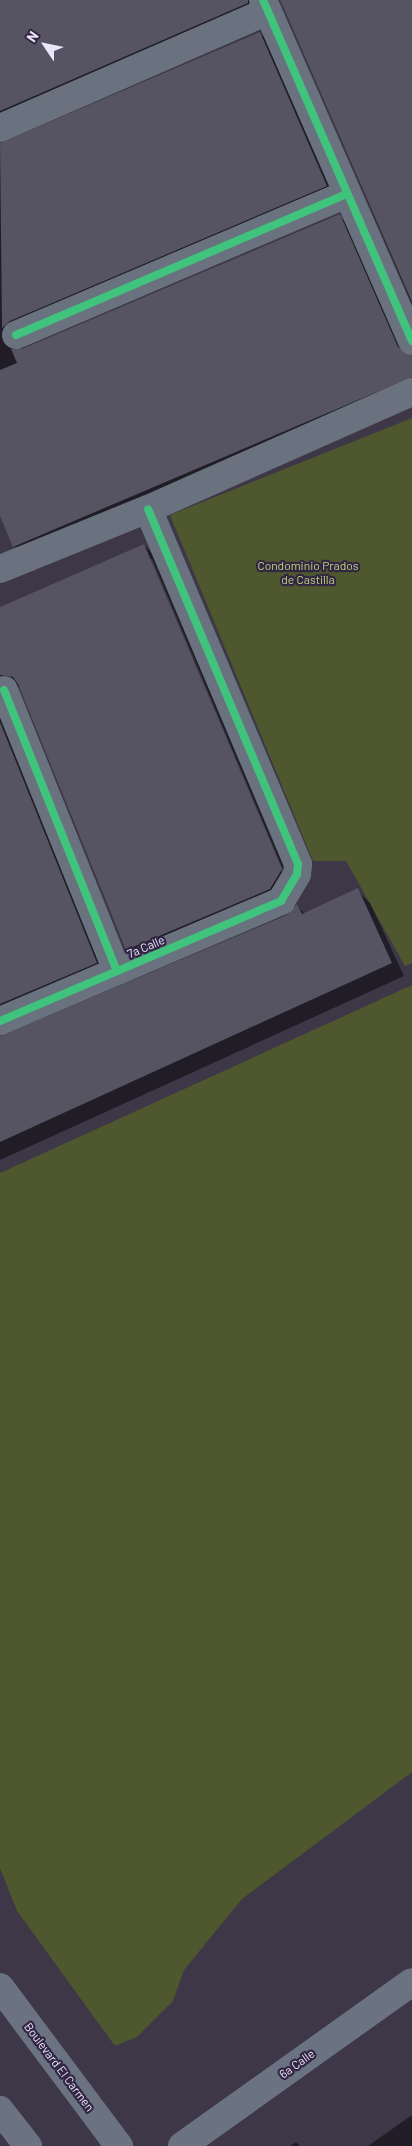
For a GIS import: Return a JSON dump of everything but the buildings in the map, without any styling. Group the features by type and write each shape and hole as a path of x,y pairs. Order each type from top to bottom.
{"main road":[{"name":"6a Calle","path":"182,2146 412,1982"},
{"name":"Boulevard El Carmen","path":"0,1987 119,2146"},
{"path":"0,2110 28,2146"}],"street":[{"path":"0,128 266,5 412,342"},
{"path":"16,335 348,194"},
{"path":"0,569 148,509 412,392"},
{"name":"7a Calle","path":"0,1021 281,902 294,884 298,864 148,509"},
{"path":"4,690 118,971"}],"green space":[{"name":"Condominio Prados de Castilla","path":"412,418 412,963 405,966 346,861 313,861 170,515"},
{"path":"412,985 412,1772 242,1899 184,1970 173,2001 137,2037 115,2046 17,1911 0,1868 0,1173"}],"cycle path":[{"path":"263,0 412,341"},
{"path":"16,335 347,194"},
{"path":"0,1021 281,901 297,874 298,864 148,509"},
{"path":"4,690 117,971"}]}
